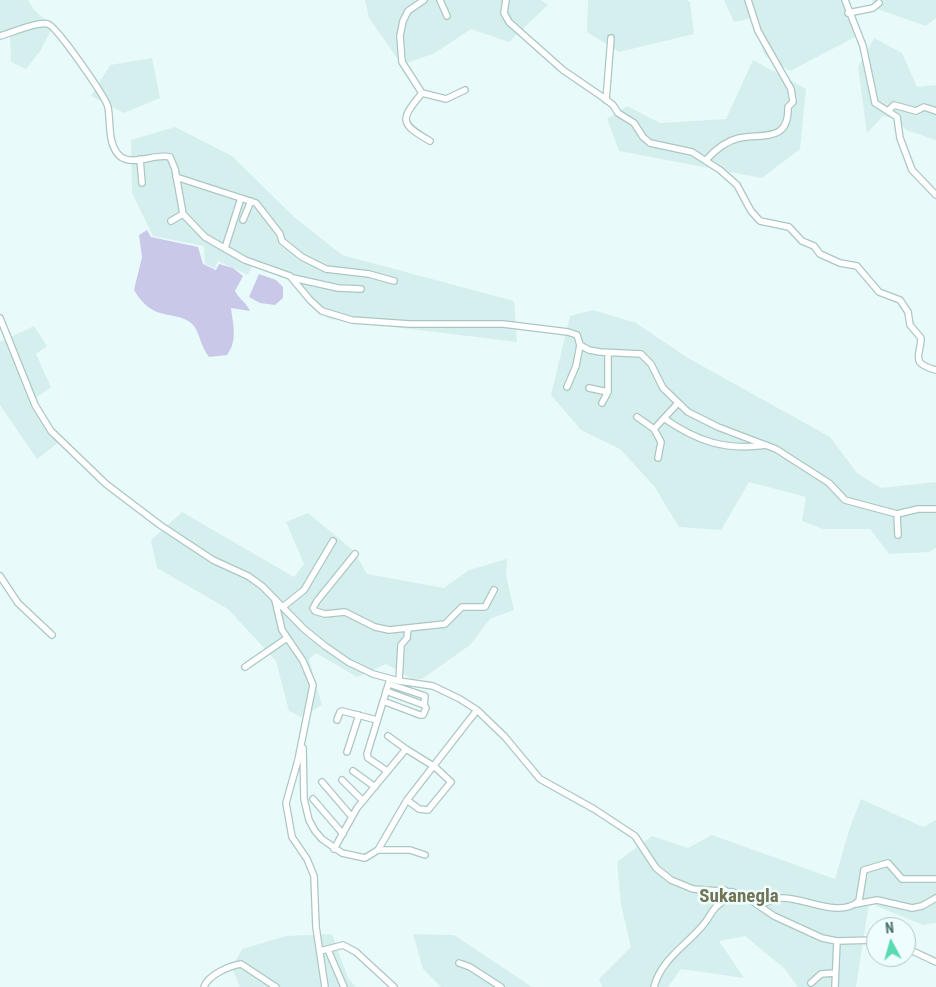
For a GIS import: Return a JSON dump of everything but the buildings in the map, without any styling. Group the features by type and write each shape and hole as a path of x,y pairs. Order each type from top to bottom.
{"street":[{"path":"424,0 408,11 403,21 400,36 402,62 422,93 446,99 465,90"},
{"path":"440,0 448,16"},
{"path":"506,0 504,13 509,22 563,70 606,100 618,113 637,126 642,137 652,145 692,152 706,160 737,186 751,211 760,220 789,227 802,241 814,246 820,254 840,263 854,264 865,274 877,291 900,300 908,312 910,325 921,338 917,354 918,358 925,366 936,370"},
{"path":"706,160 728,142 740,138 771,135 780,131 787,120 788,107 793,102 791,89 758,31 748,0"},
{"path":"845,0 848,13 863,46 875,103 890,110 898,119 900,138 912,170 936,196"},
{"path":"848,13 873,8 879,3"},
{"path":"0,36 42,24 50,25 56,29 65,45 78,58 106,101 111,143 115,151 125,159 168,156 173,160 184,214 205,237 245,260 293,278 338,288 361,289"},
{"path":"606,100 611,38"},
{"path":"422,93 406,112 406,120 411,129 430,141"},
{"path":"890,110 894,105 916,111 924,107 936,111"},
{"path":"140,159 142,183"},
{"path":"176,177 251,201 260,207 280,234 281,240 308,261 331,271 369,274 394,281"},
{"path":"224,248 242,198"},
{"path":"243,220 251,201"},
{"path":"171,221 184,214"},
{"path":"293,278 318,308 343,318 409,324 503,324 572,332 579,338 580,345 576,366 567,387"},
{"path":"0,318 34,405 51,431 106,484 160,525 213,560 252,578 284,606 304,629 340,657 389,682 425,696 424,704 426,708 423,715 420,715 383,701"},
{"path":"580,345 589,350 637,353 646,357 663,388 688,412 718,428 768,445 829,484 841,498 874,509 897,514 918,509 936,509"},
{"path":"602,403 608,392 608,352"},
{"path":"589,388 608,392"},
{"path":"654,429 678,403"},
{"path":"637,417 654,429 661,442 658,458"},
{"path":"665,419 688,435 711,443 735,447 768,445"},
{"path":"897,514 898,535"},
{"path":"284,606 304,590 333,541"},
{"path":"355,554 317,600 314,610 325,614 346,612 380,629 408,629 448,623 462,607 485,607 494,590"},
{"path":"0,576 18,603 52,635"},
{"path":"274,598 279,610 281,625 287,638 303,661 313,686 302,743 286,803 292,837 307,859 314,876 315,914 325,987"},
{"path":"399,681 401,645 407,638 408,629"},
{"path":"245,667 287,638"},
{"path":"389,682 399,681 433,686 448,692 477,710 518,750 535,774 635,836 656,868 672,880 693,889 725,890 759,905 774,916 809,933 837,941 866,940"},
{"path":"387,772 367,756 389,682"},
{"path":"386,692 424,704"},
{"path":"302,743 304,799 309,820 318,835 334,849 362,858 369,857 378,850 407,800 435,767 477,710"},
{"path":"337,720 341,711 377,720"},
{"path":"347,752 359,715"},
{"path":"388,736 450,779 449,786 428,810 419,809 407,800"},
{"path":"334,849 352,817 406,749"},
{"path":"353,771 375,787"},
{"path":"342,780 363,802"},
{"path":"322,782 352,817"},
{"path":"313,799 343,834"},
{"path":"378,850 410,850 425,855"},
{"path":"856,904 859,901 863,871 867,869 890,863 902,879 936,879"},
{"path":"653,986 659,973 674,953 704,925 715,907 721,903 725,890"},
{"path":"759,905 781,898 835,907 877,900 912,908 925,905 936,898"},
{"path":"835,987 837,941"},
{"path":"320,951 328,950 340,944 347,947 379,972 394,987"},
{"path":"328,950 344,987"},
{"path":"916,953 936,962"},
{"path":"459,962 501,987"},
{"path":"204,987 206,982 213,977 235,965 241,964 276,987"},
{"path":"811,983 820,974 835,973"}],"shaded area":[{"path":"0,0 28,0 35,11 53,27 40,51 26,69 11,62 10,34 0,36"},
{"path":"365,0 541,0 548,5 509,42 471,29 435,53 402,65 369,18"},
{"path":"588,0 687,0 690,2 694,34 619,52 587,32"},
{"path":"724,0 849,0 859,35 790,71 765,56 752,18 734,22"},
{"path":"872,0 936,0 936,18 926,26 874,8"},
{"path":"874,38 902,53 917,87 936,85 936,140 906,130 896,119 883,116 867,133 858,67"},
{"path":"152,58 160,98 124,113 91,96 110,65"},
{"path":"753,60 806,89 800,149 762,178 619,151 607,119 627,106 660,123 726,119"},
{"path":"175,127 232,156 294,217 342,255 514,301 517,342 329,319 308,303 289,280 252,266 248,275 218,261 215,268 205,264 204,246 153,236 132,193 131,140"},
{"path":"147,230 151,237 198,247 203,264 216,270 219,264 233,268 243,276 235,291 250,311 231,308 234,338 227,355 209,357 196,329 190,322 153,310 142,302 134,290 142,257 139,235"},
{"path":"259,274 276,280 283,287 283,298 275,305 260,303 249,297"},
{"path":"593,310 636,323 688,358 830,437 857,473 881,488 936,482 936,548 929,552 889,554 870,529 823,529 802,521 806,497 749,482 721,530 679,527 654,486 620,449 581,430 551,395 570,316"},
{"path":"34,326 47,346 36,354 51,387 32,401 59,442 37,459 0,405 0,342"},
{"path":"182,512 294,577 304,564 286,522 308,513 354,551 367,574 444,588 469,570 507,559 506,575 514,610 490,619 470,645 422,679 412,679 386,664 357,677 316,653 309,659 322,705 301,717 289,711 276,661 228,609 157,568 151,540"},
{"path":"861,799 923,827 936,820 936,923 923,925 916,922 916,917 903,917 869,903 856,987 798,987 785,969 745,936 719,941 744,978 681,969 668,987 602,987 599,979 631,947 621,905 617,862 652,836 688,848 712,835 835,879 849,830"},
{"path":"332,934 348,978 356,987 240,987 232,968 242,949 286,936"},
{"path":"413,934 454,935 532,987 441,987 423,969"}],"district":[{"name":"Sukanegla","path":"739,897"}]}
